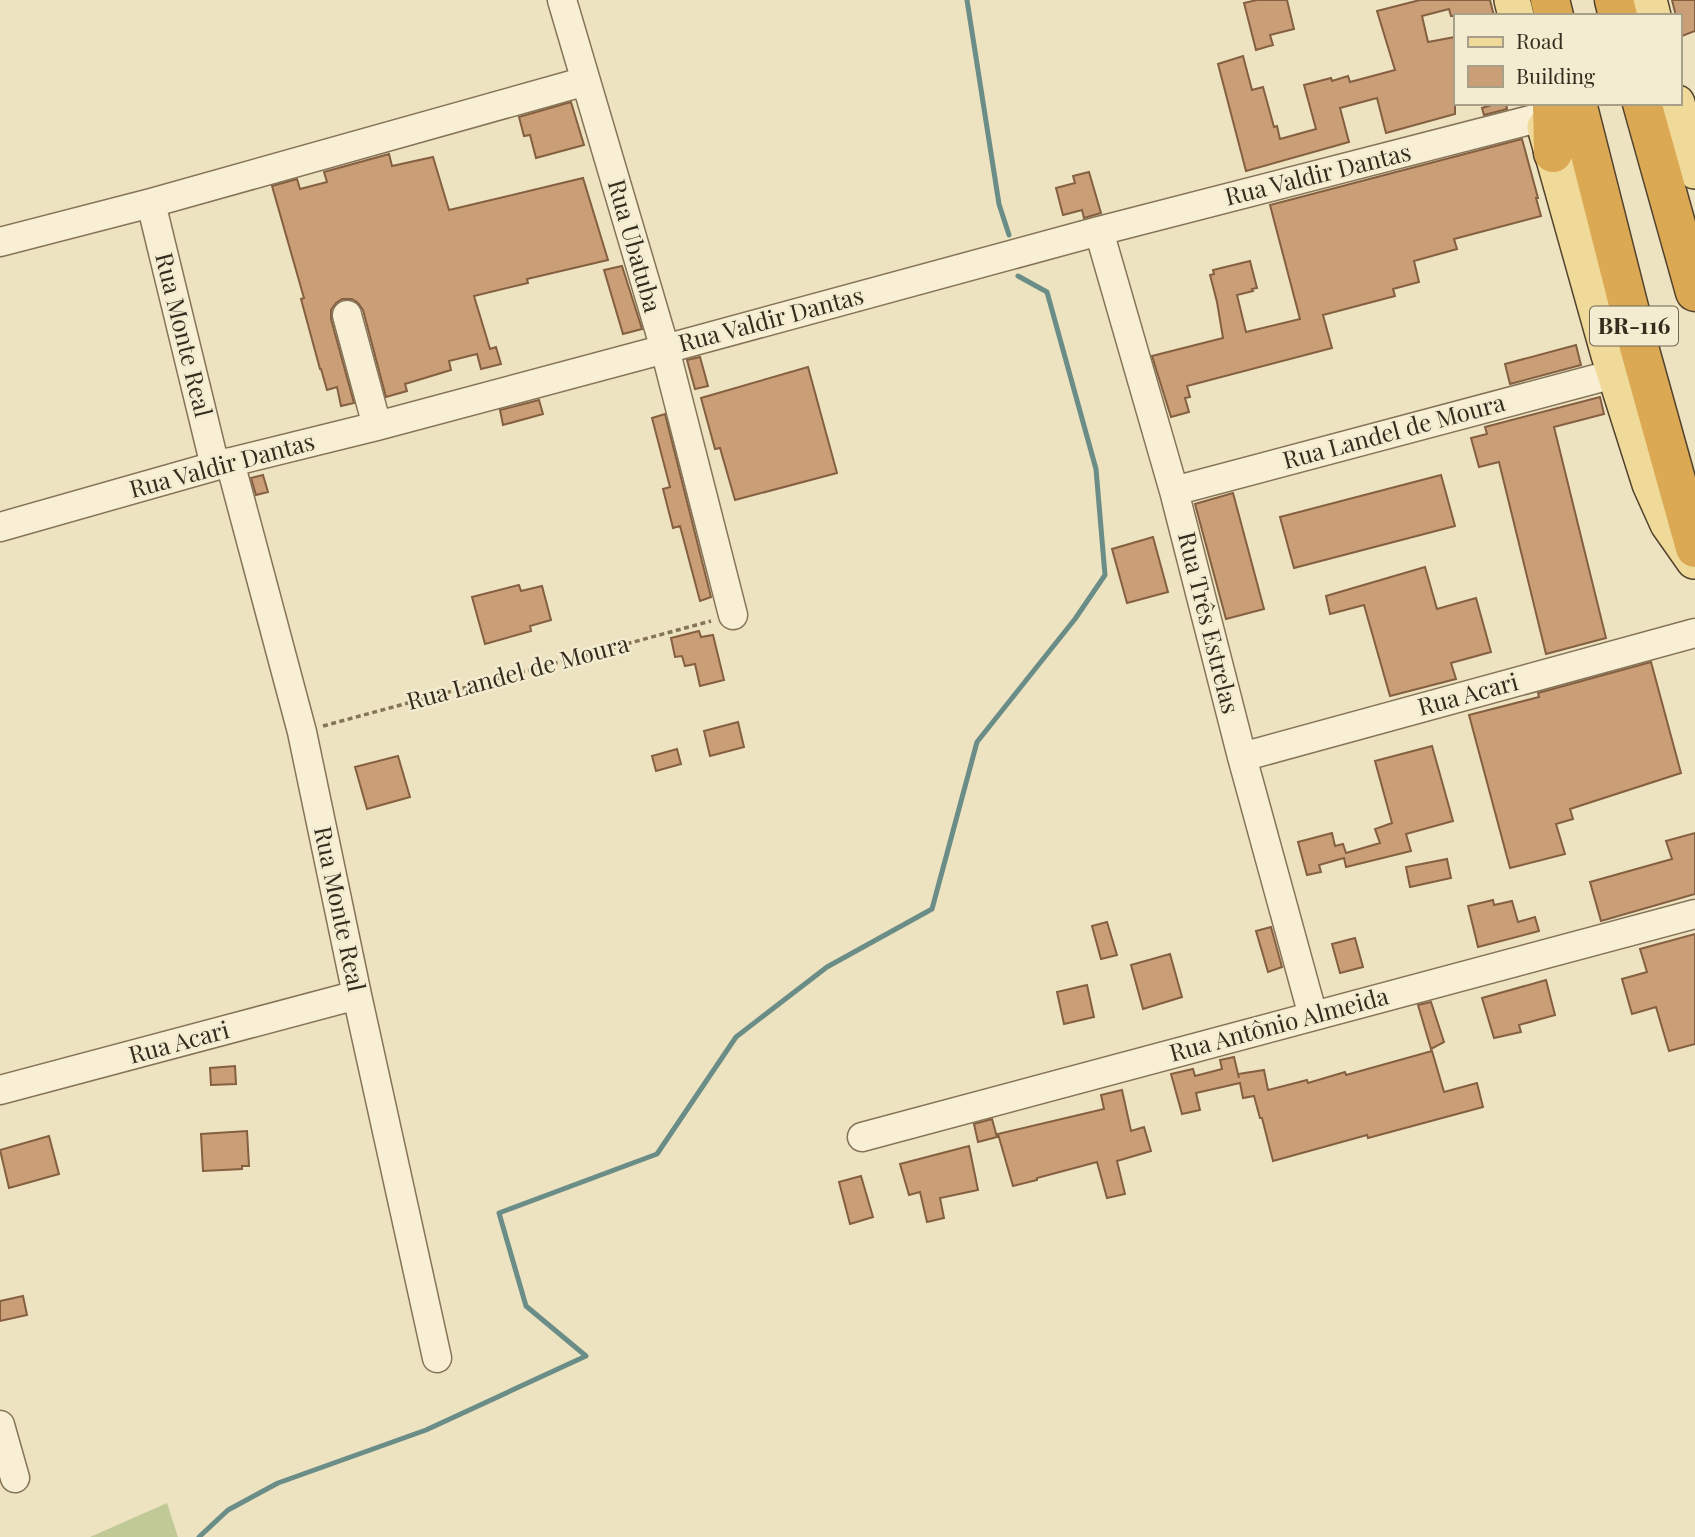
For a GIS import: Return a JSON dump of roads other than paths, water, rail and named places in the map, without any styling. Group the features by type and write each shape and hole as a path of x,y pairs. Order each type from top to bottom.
{"highway":[{"name":"BR-116","path":"1578,105 1639,346 1695,548"},
{"name":"BR-116","path":"1644,105 1695,292"},
{"path":"1544,108 1553,153"}],"main road":[{"path":"1678,105 1695,171"},
{"name":"BR-116","path":"1553,153 1614,374 1658,503 1668,524 1695,562"}],"street":[{"name":"Rua Ubatuba","path":"562,0 665,349 733,615"},
{"path":"0,242 151,203 586,81"},
{"name":"Rua Valdir Dantas","path":"0,527 223,464 665,349 1544,108"},
{"name":"Rua Monte Real","path":"151,203 223,464 302,732 437,1359"},
{"name":"Rua Três Estrelas","path":"1099,231 1174,491 1242,757 1313,1016"},
{"path":"346,315 377,426"},
{"name":"Rua Landel de Moura","path":"1174,491 1614,374"},
{"name":"Rua Acari","path":"1242,757 1695,633"},
{"name":"Rua Antônio Almeida","path":"862,1137 1695,914"},
{"name":"Rua Acari","path":"0,1090 357,995"},
{"path":"0,1425 15,1479"}],"waterway":[{"path":"967,0 999,204 1009,235"},
{"path":"199,1537 228,1510 278,1483 426,1430 586,1356 526,1306 499,1213 657,1154 736,1037 827,967 932,909 977,742 1075,619 1105,575 1096,469 1047,292 1018,276"}]}
